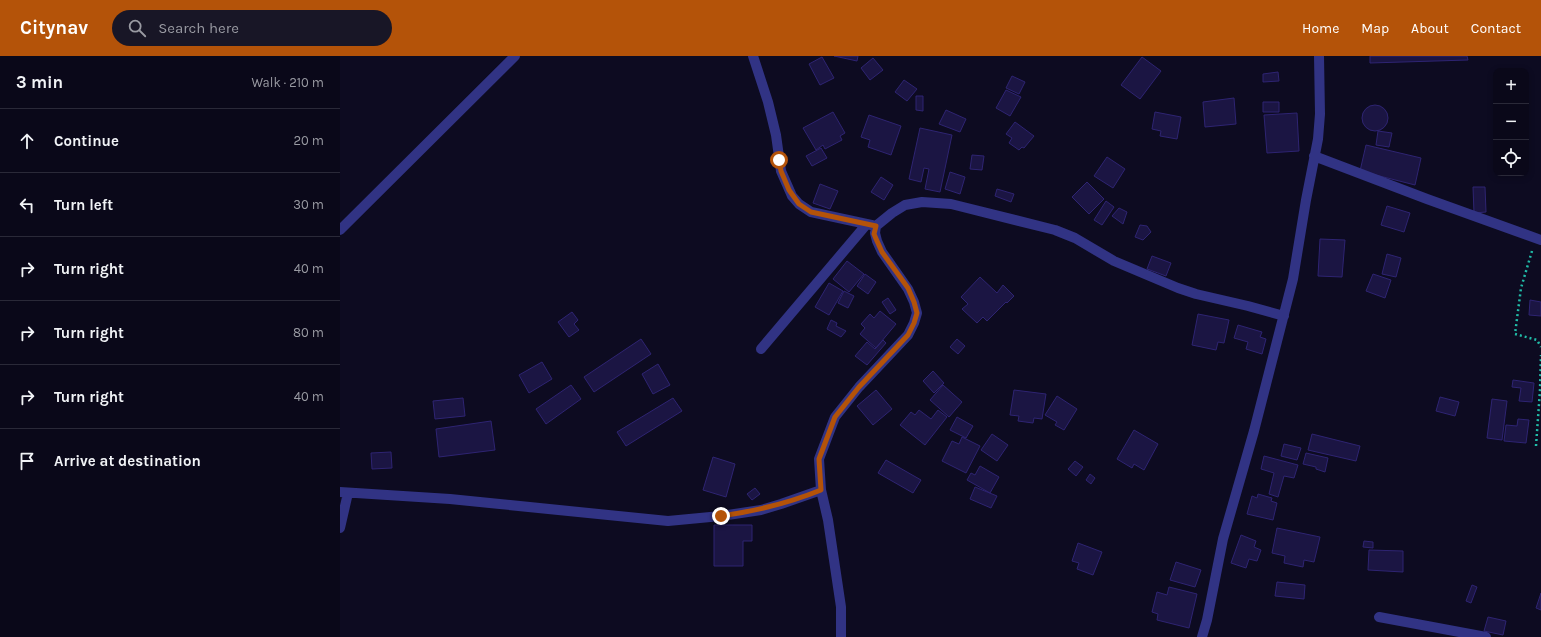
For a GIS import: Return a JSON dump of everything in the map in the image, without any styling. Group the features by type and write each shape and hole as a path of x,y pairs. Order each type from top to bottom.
{"street":[{"path":"340,230 515,56"},
{"path":"753,56 768,102 776,135 781,171 792,196 799,204 811,212 871,226"},
{"path":"1202,637 1207,620 1223,539 1254,431 1293,279 1318,138 1320,114 1319,56"},
{"path":"1314,156 1539,240"},
{"path":"761,349 871,226 905,205 922,202 951,204 1055,230 1075,238 1114,261 1178,288 1196,294 1284,316"},
{"path":"841,637 841,607 828,520 821,490 819,459 835,417 859,387 908,335 917,313 908,288 882,252 871,226"},
{"path":"340,528 344,492 450,499 668,521 721,516 761,510 821,490"},
{"path":"1379,617 1486,637"}],"path":[{"path":"1539,240 1521,288 1515,334 1537,340 1541,347"},
{"path":"1536,446 1541,355"}],"building":[{"path":"834,56 858,56 857,61"},
{"path":"1370,56 1467,56 1468,60 1370,63"},
{"path":"822,57 834,78 820,85 809,64"},
{"path":"1142,57 1161,71 1140,99 1121,85"},
{"path":"873,58 883,70 870,80 861,68"},
{"path":"1278,72 1279,81 1263,82 1263,74"},
{"path":"1012,76 1025,82 1019,94 1006,88"},
{"path":"904,80 917,89 907,101 895,92"},
{"path":"1006,90 1021,97 1010,116 996,108"},
{"path":"916,96 923,96 923,111 916,110"},
{"path":"1234,98 1236,124 1205,127 1203,102"},
{"path":"1263,102 1279,102 1279,112 1263,112"},
{"path":"1375,105 1384,109 1388,118 1384,127 1375,131 1366,127 1362,118 1366,109"},
{"path":"946,110 966,119 960,132 939,124"},
{"path":"833,112 845,133 840,136 842,140 825,149 823,145 816,150 803,128"},
{"path":"1155,112 1181,117 1177,139 1160,136 1161,131 1152,129"},
{"path":"1297,113 1299,151 1267,153 1264,115"},
{"path":"869,115 901,126 891,155 868,147 870,140 861,137"},
{"path":"1015,122 1034,136 1024,148 1022,147 1019,150 1009,143 1012,138 1006,134"},
{"path":"920,128 952,135 940,192 925,189 929,169 924,168 921,182 909,179"},
{"path":"1378,131 1392,133 1389,147 1376,145"},
{"path":"1366,145 1421,158 1415,185 1360,171"},
{"path":"821,148 827,158 812,166 806,156"},
{"path":"972,155 984,156 982,170 970,169"},
{"path":"1107,157 1125,169 1113,188 1094,176"},
{"path":"950,172 965,177 960,194 945,189"},
{"path":"881,177 893,185 884,200 871,192"},
{"path":"1087,182 1104,199 1089,214 1072,197"},
{"path":"820,184 838,191 830,209 813,203"},
{"path":"1473,187 1485,187 1486,212 1474,213"},
{"path":"997,189 1014,194 1011,202 995,196"},
{"path":"1106,201 1114,207 1102,225 1094,220"},
{"path":"1387,206 1410,213 1404,232 1381,225"},
{"path":"1119,208 1127,212 1123,224 1112,216"},
{"path":"1140,225 1147,226 1151,232 1143,240 1135,237"},
{"path":"1320,239 1345,240 1342,277 1318,276"},
{"path":"1387,254 1401,258 1396,277 1382,274"},
{"path":"1152,256 1171,263 1166,276 1147,269"},
{"path":"847,261 864,274 849,292 833,279"},
{"path":"865,274 876,282 868,294 857,286"},
{"path":"1373,274 1391,280 1385,298 1366,291"},
{"path":"980,277 997,293 1003,285 1014,296 987,321 983,317 977,323 962,309 968,304 961,297"},
{"path":"829,283 843,291 829,315 815,307"},
{"path":"844,291 854,296 848,308 838,303"},
{"path":"888,298 896,310 890,314 882,302"},
{"path":"1530,300 1541,302 1541,316 1529,315"},
{"path":"880,311 896,324 876,348 860,334 865,328 861,324 870,314 874,318"},
{"path":"572,312 578,320 574,324 579,330 569,337 558,322"},
{"path":"1198,314 1229,320 1224,343 1218,342 1216,350 1192,345"},
{"path":"831,320 837,323 836,326 846,331 841,337 827,329"},
{"path":"1238,325 1262,332 1260,337 1266,339 1262,354 1246,349 1248,342 1234,338"},
{"path":"641,339 651,354 594,392 584,377"},
{"path":"957,339 965,346 958,354 950,347"},
{"path":"883,340 886,343 867,365 855,356 867,342 875,349"},
{"path":"542,362 552,379 529,393 519,375"},
{"path":"658,364 670,385 653,394 642,374"},
{"path":"933,371 944,383 934,393 923,381"},
{"path":"1513,380 1534,383 1532,402 1519,401 1521,388 1512,387"},
{"path":"571,385 581,399 546,424 536,409"},
{"path":"943,385 962,402 949,417 930,400"},
{"path":"876,390 892,409 873,425 857,406"},
{"path":"1014,390 1046,394 1042,419 1034,418 1033,423 1018,421 1019,416 1010,415"},
{"path":"1057,396 1077,409 1064,430 1055,425 1057,422 1045,415"},
{"path":"1440,397 1459,402 1455,416 1436,411"},
{"path":"463,398 465,416 435,419 433,401"},
{"path":"673,398 682,411 626,446 617,432"},
{"path":"1492,399 1507,401 1502,440 1487,438"},
{"path":"919,410 931,419 938,410 947,417 925,445 900,425 911,412 915,415"},
{"path":"957,417 973,426 966,438 950,430"},
{"path":"1518,419 1529,420 1526,443 1504,441 1506,425 1517,426"},
{"path":"491,421 495,450 439,457 436,429"},
{"path":"1134,430 1158,444 1144,470 1134,464 1132,468 1117,459"},
{"path":"992,434 1008,445 997,461 981,450"},
{"path":"1312,434 1360,446 1356,461 1308,450"},
{"path":"962,437 980,446 966,473 942,461 952,441 959,444"},
{"path":"1284,444 1301,448 1297,460 1281,456"},
{"path":"391,452 392,468 372,469 371,453"},
{"path":"1306,453 1328,458 1325,472 1316,469 1316,467 1303,464"},
{"path":"1264,456 1298,465 1294,478 1284,476 1278,497 1269,494 1274,473 1261,469"},
{"path":"713,457 735,464 726,497 703,490"},
{"path":"886,460 921,480 913,493 878,473"},
{"path":"1075,461 1083,467 1076,476 1068,469"},
{"path":"980,466 999,477 990,493 967,480 971,473 975,475"},
{"path":"1090,474 1095,478 1091,484 1086,480"},
{"path":"975,487 997,496 991,508 970,499"},
{"path":"755,488 760,494 752,500 747,494"},
{"path":"1258,494 1272,498 1271,501 1277,503 1273,520 1247,514 1252,496 1257,498"},
{"path":"714,525 752,525 752,541 743,541 743,566 714,566"},
{"path":"1277,528 1320,537 1314,562 1304,560 1303,567 1284,563 1285,556 1272,553"},
{"path":"1241,535 1256,541 1254,547 1261,550 1257,561 1249,559 1246,568 1231,563"},
{"path":"1364,541 1373,542 1373,548 1363,547"},
{"path":"1078,543 1102,552 1093,575 1077,569 1079,563 1072,561"},
{"path":"1369,550 1403,551 1403,572 1368,570"},
{"path":"1176,562 1201,570 1195,587 1170,580"},
{"path":"1277,582 1305,585 1304,599 1275,596"},
{"path":"1472,585 1477,587 1471,603 1466,601"},
{"path":"1169,587 1197,594 1189,628 1157,620 1158,614 1152,612 1157,592 1167,595"},
{"path":"1541,593 1541,610 1536,608"},
{"path":"1488,617 1506,621 1503,635 1484,631"}],"route":[{"path":"721,516 761,510 807,496 821,490 819,459 824,442 835,417 859,387 908,335 917,313 908,288 882,252 874,234 876,226 811,212 799,204 789,190 781,171 779,160"}]}
